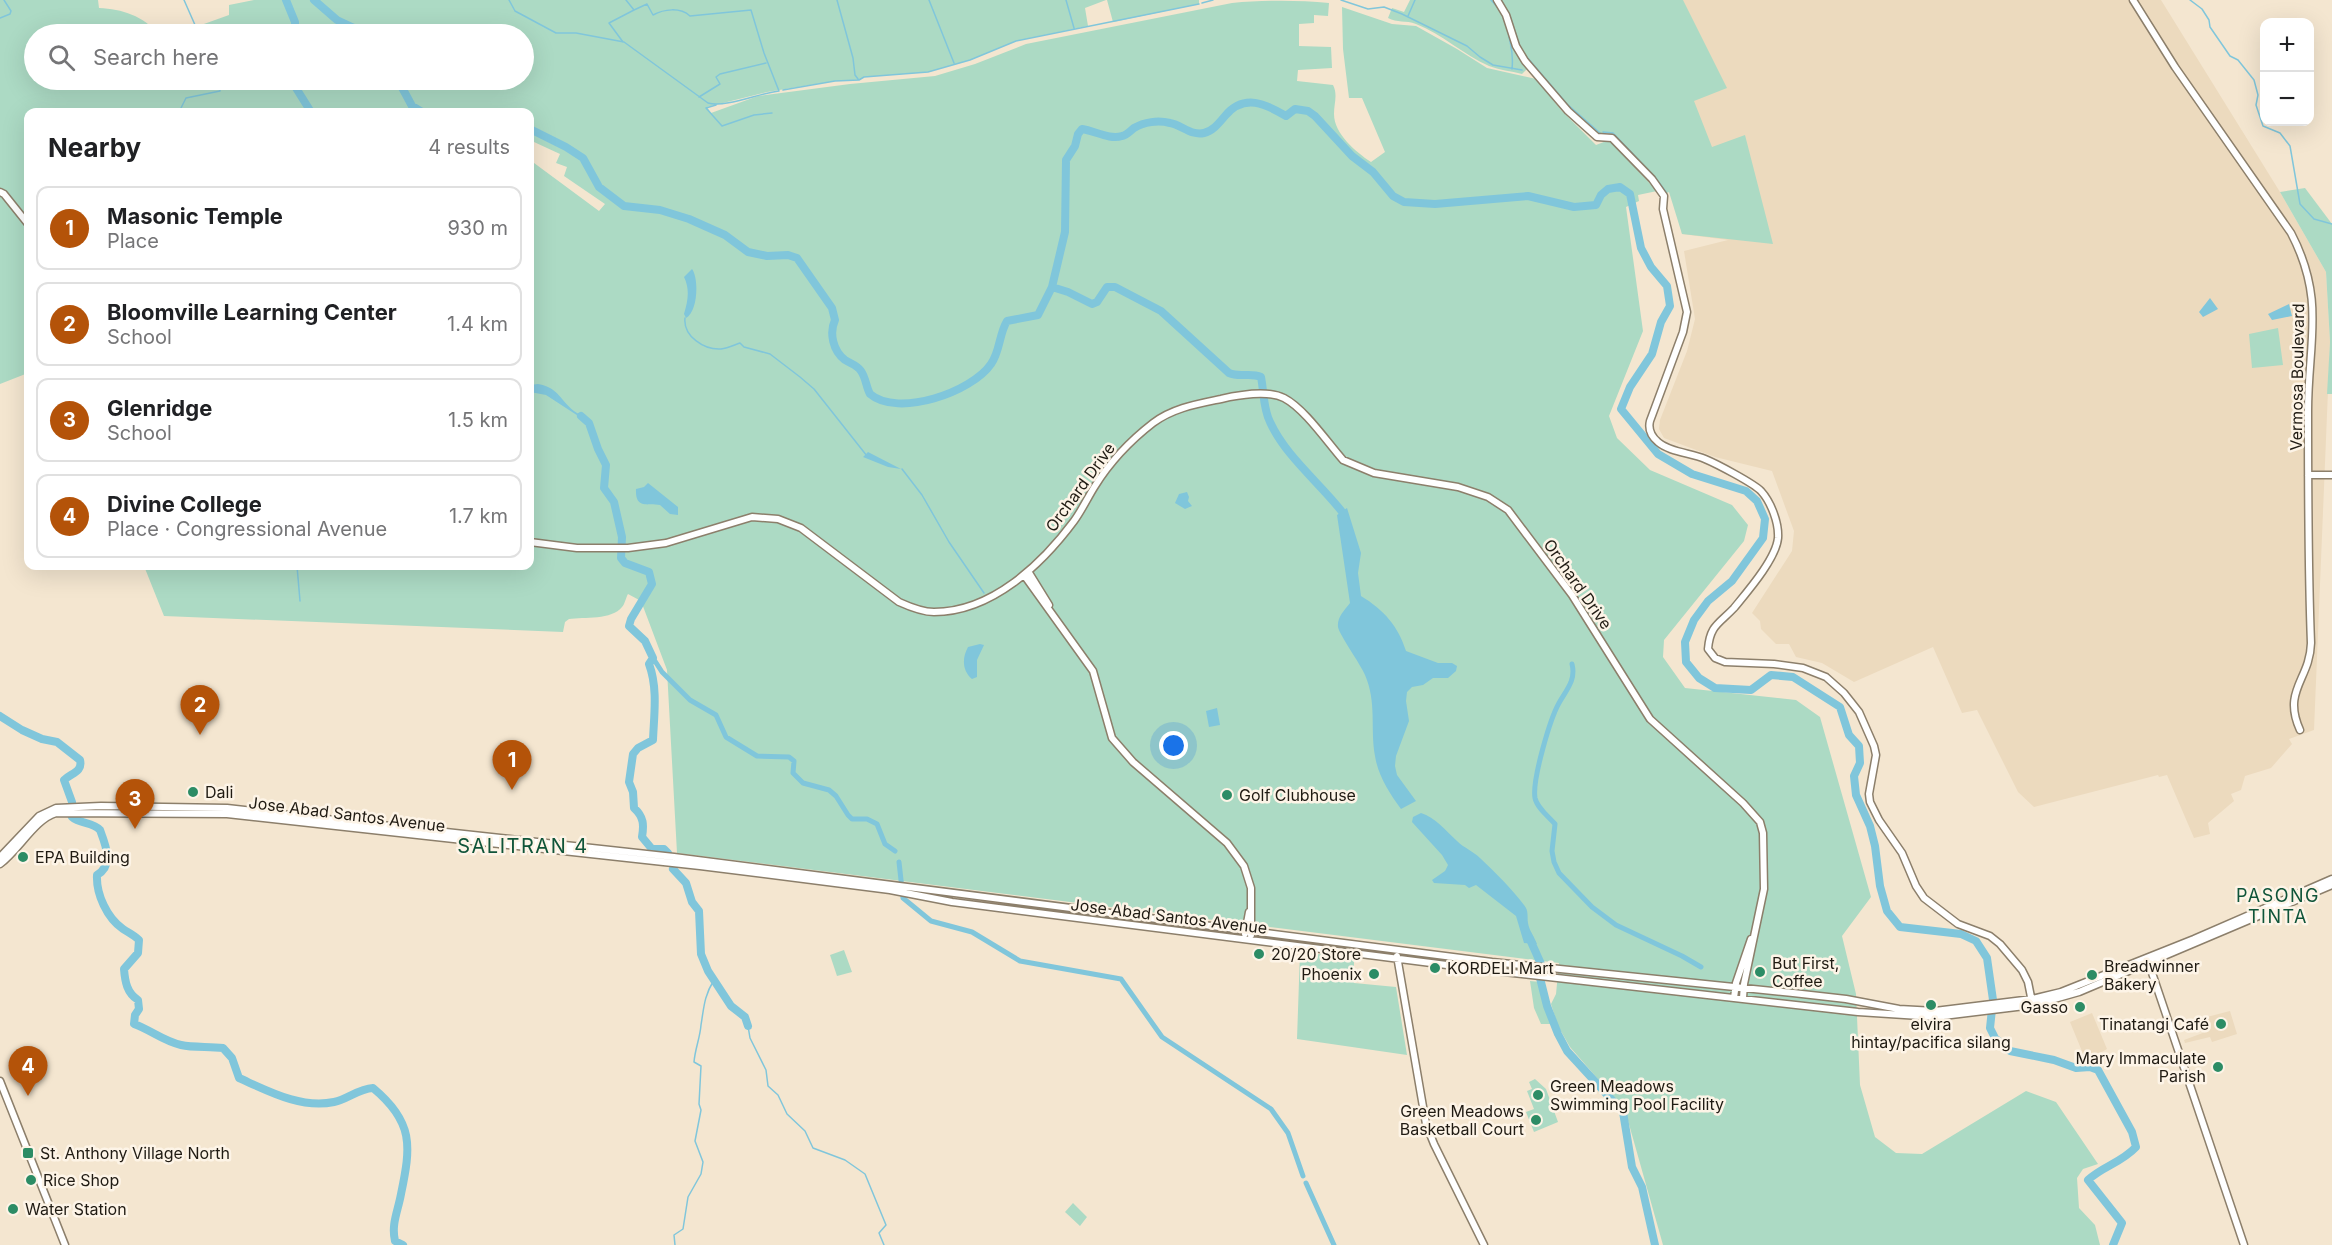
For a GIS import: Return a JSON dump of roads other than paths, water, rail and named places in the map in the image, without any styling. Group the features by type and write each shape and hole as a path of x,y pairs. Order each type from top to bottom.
{"main road":[{"path":"1497,0 1506,15 1520,55 1549,90 1568,111 1597,136 1612,138 1652,179 1664,196 1663,209 1687,312 1683,332 1650,421 1651,434 1659,443 1705,459 1761,491 1777,525 1778,540 1773,555 1733,609 1713,627 1708,649 1714,658 1725,662 1803,668 1826,677 1844,693 1859,712 1874,746 1876,755 1869,794 1870,802 1879,820 1902,853 1916,886 1924,898 1958,924 1990,936 2001,944 2022,970 2028,982 2032,1002"},
{"name":"Vermosa Boulevard","path":"2133,0 2175,68 2291,233 2301,253 2310,281 2314,312 2308,401 2311,654 2293,704 2300,730"},
{"path":"0,192 24,219"},
{"name":"Orchard Drive","path":"534,543 577,548 628,548 666,543 752,517 778,519 801,528 884,593 899,602 914,609 933,612 959,609 985,598 1026,573 1076,519 1095,485 1115,458 1154,423 1174,410 1230,396 1272,394 1291,402 1343,460 1352,466 1374,473 1458,487 1488,497 1508,510 1572,595 1650,719 1743,803 1760,822 1763,833 1764,889 1743,998"},
{"path":"2308,475 2332,476"},
{"path":"1026,573 1040,599 1053,613 1093,671 1112,738 1133,762 1233,850 1247,873 1251,888 1248,935"},
{"name":"Jose Abad Santos Avenue","path":"0,864 42,820 63,809"},
{"name":"Jose Abad Santos Avenue","path":"0,857 39,816 49,810 227,814 663,856 676,860 908,889 952,902 1846,999 1899,1009 1976,1010"},
{"name":"Jose Abad Santos Avenue","path":"480,840 667,863 676,860"},
{"name":"Jose Abad Santos Avenue","path":"1248,935 1397,959 1547,977 1899,1016 1935,1017 2032,1002 2079,992 2332,879"},
{"name":"Jose Abad Santos Avenue","path":"2148,961 2332,885"},
{"name":"Orchard Drive","path":"1734,998 1735,987 1764,889"},
{"path":"1398,949 1397,959 1426,1124 1484,1245"},
{"path":"2148,961 2244,1245"},
{"path":"0,1081 65,1245"}],"water":[{"path":"692,269 696,280 696,295 693,309 686,318 684,314 688,291 684,277"},
{"path":"2210,298 2218,309 2203,317 2199,312"},
{"path":"2289,304 2292,316 2272,320 2268,314"},
{"path":"534,384 551,388 589,423 546,395 534,393"},
{"path":"868,452 901,469 888,467 863,457"},
{"path":"648,483 678,507 678,515 670,514 660,505 643,504 638,500 636,489"},
{"path":"1187,492 1188,501 1192,506 1185,509 1175,503 1179,494"},
{"path":"1347,508 1361,553 1358,573 1361,596 1389,619 1406,651 1438,663 1452,663 1457,666 1456,671 1448,678 1433,678 1423,685 1412,687 1407,692 1409,721 1396,756 1395,766 1397,775 1416,801 1401,809 1379,771 1374,746 1369,685 1338,627 1343,611 1350,603 1337,515"},
{"path":"984,645 977,660 977,677 972,679 965,668 965,655 968,647"},
{"path":"1217,708 1220,725 1209,727 1206,711"},
{"path":"1421,813 1436,821 1477,856 1514,893 1527,909 1529,926 1537,944 1524,943 1516,916 1476,885 1469,888 1465,885 1434,883 1432,880 1445,871 1448,865 1442,855 1412,822 1413,817"}],"waterway":[{"path":"0,18 10,14 11,11 4,0"},
{"path":"184,0 195,24"},
{"path":"286,0 295,24"},
{"path":"314,0 337,20 346,24"},
{"path":"509,0 515,11 556,33 576,33 624,42 708,103 724,104 779,91 751,10 690,16 682,11 672,10 653,15 647,4 634,10 626,0"},
{"path":"837,0 853,58 855,75 858,79"},
{"path":"929,0 954,63"},
{"path":"1066,0 1074,28"},
{"path":"1202,3 1213,0"},
{"path":"1341,0 1368,9 1384,7 1467,46 1493,65 1522,70"},
{"path":"1408,16 1415,0"},
{"path":"1491,0 1499,9"},
{"path":"1501,0 1510,16 1520,47"},
{"path":"2190,0 2202,9 2209,20 2210,27 2230,56 2238,60 2254,80 2258,95 2256,105 2263,126 2280,133 2290,146 2300,204 2314,219 2332,224"},
{"path":"783,90 835,81 859,80 864,77 928,72 970,60 1016,41 1199,4"},
{"path":"623,42 609,23 634,10"},
{"path":"1508,30 1512,69"},
{"path":"1526,56 1567,104 1600,133"},
{"path":"699,97 720,84 716,77 720,74 766,63"},
{"path":"181,108 186,98 220,90"},
{"path":"297,90 308,108"},
{"path":"403,90 415,108"},
{"path":"534,131 583,158 599,187 624,206 660,210 689,219 725,235 748,252 767,256 788,255 797,258 832,308 835,320 832,336 838,352 861,371 870,394 882,401 898,403 934,398 968,384 991,364 1007,321 1038,315 1052,287 1065,232 1066,160 1082,129 1117,137 1125,135 1142,124 1161,122 1174,124 1199,134 1216,126 1232,109 1247,103 1255,103 1286,116 1295,109 1308,111 1352,156 1373,172 1393,196 1404,202 1435,204 1528,196 1574,207 1596,205 1601,195 1608,189 1620,187 1630,194 1641,248 1651,267 1667,286 1670,306 1661,322 1652,354 1630,387 1621,409 1658,454 1692,474 1746,491 1757,501 1765,519 1763,538 1732,581 1708,601 1694,620 1685,642 1686,662 1699,678 1715,688 1751,690 1771,675 1793,677 1840,707 1849,735 1859,746 1860,763 1854,776 1856,795 1870,826 1880,886 1887,911 1900,927 1961,934 1976,941 1987,958 1993,1000 1990,1028 1995,1038 2010,1051 2054,1060 2076,1068 2090,1067 2098,1070 2132,1132 2136,1147 2088,1180 2122,1223 2113,1245"},
{"path":"716,105 706,108 722,126 754,115 772,113"},
{"path":"1603,132 1613,133 1655,177 1666,192"},
{"path":"1052,287 1092,304 1097,302 1107,287 1115,287 1161,311 1229,373 1261,377 1266,411 1277,435 1294,458 1343,513 1344,520"},
{"path":"685,318 687,331 696,341 708,347 721,349 740,343 744,347 770,354 814,389 867,456"},
{"path":"581,416 589,423 606,465 604,488 614,502 622,537 621,558 625,563 649,572 652,584 629,626 645,641 653,658 649,664 654,692 653,740 638,748 633,754 629,782 633,792 634,808 642,821 642,837 652,849 664,849 668,853"},
{"path":"902,469 922,495 949,542 984,593"},
{"path":"297,570 300,601"},
{"path":"653,658 662,672 690,700 716,715 726,737 757,756 789,757 794,761 793,773 803,783 829,790 852,819 867,819 877,824 885,844 895,851"},
{"path":"1572,664 1572,680 1551,722 1536,778 1535,798 1538,805 1555,824 1552,851 1554,862 1559,873 1592,907 1616,925 1701,967"},
{"path":"0,716 22,730 42,739 57,742 80,760 78,770 64,780 72,802"},
{"path":"72,817 100,830 107,861 97,875 98,890 112,919 139,940 138,953 124,969 127,987 138,1000 139,1009 135,1015 134,1024 181,1045 223,1048 232,1058 239,1078 285,1098 322,1104 344,1099 373,1088 396,1112 403,1124 406,1136 407,1162 394,1229 395,1241 403,1245"},
{"path":"899,862 903,898 931,921 972,932 1020,961 1121,979 1162,1037 1271,1109 1288,1133 1303,1176"},
{"path":"673,869 686,883 692,902 699,911 701,954 708,971 731,1006 745,1017 748,1026"},
{"path":"1528,935 1541,964 1540,978 1547,1006 1567,1051 1623,1112 1632,1167 1642,1187 1655,1245"},
{"path":"675,1245 674,1235 683,1229 688,1197 701,1174 703,1162 695,1141 701,1110 699,1104 701,1066 694,1062 705,1002 714,980"},
{"path":"748,1026 750,1038 766,1070 768,1086 778,1095 787,1114 805,1131 813,1148 845,1160 865,1174 886,1225 879,1233 884,1245"},
{"path":"1306,1183 1334,1245"}],"place":[{"name":"Bloomville Learning Center","path":"200,735"},
{"name":"Masonic Temple","path":"512,790"},
{"name":"Dali","path":"193,792"},
{"name":"Golf Clubhouse","path":"1227,795"},
{"name":"Glenridge","path":"135,829"},
{"name":"EPA Building","path":"23,857"},
{"name":"20/20 Store","path":"1259,954"},
{"name":"KORDELI Mart","path":"1435,968"},
{"name":"But First, Coffee","path":"1760,972"},
{"name":"Phoenix","path":"1374,974"},
{"name":"Breadwinner Bakery","path":"2092,975"},
{"name":"elvira hintay/pacifica silang","path":"1931,1005"},
{"name":"Gasso","path":"2080,1007"},
{"name":"Tinatangi Café","path":"2221,1024"},
{"name":"Mary Immaculate Parish","path":"2218,1067"},
{"name":"Green Meadows Swimming Pool Facility","path":"1538,1095"},
{"name":"Divine College","path":"28,1096"},
{"name":"Green Meadows Basketball Court","path":"1536,1120"},
{"name":"St. Anthony Village North","path":"28,1153"},
{"name":"Rice Shop","path":"31,1180"},
{"name":"Water Station","path":"13,1209"}],"district":[{"name":"SALITRAN 4","path":"523,846"},
{"name":"PASONG TINTA","path":"2278,906"}]}
